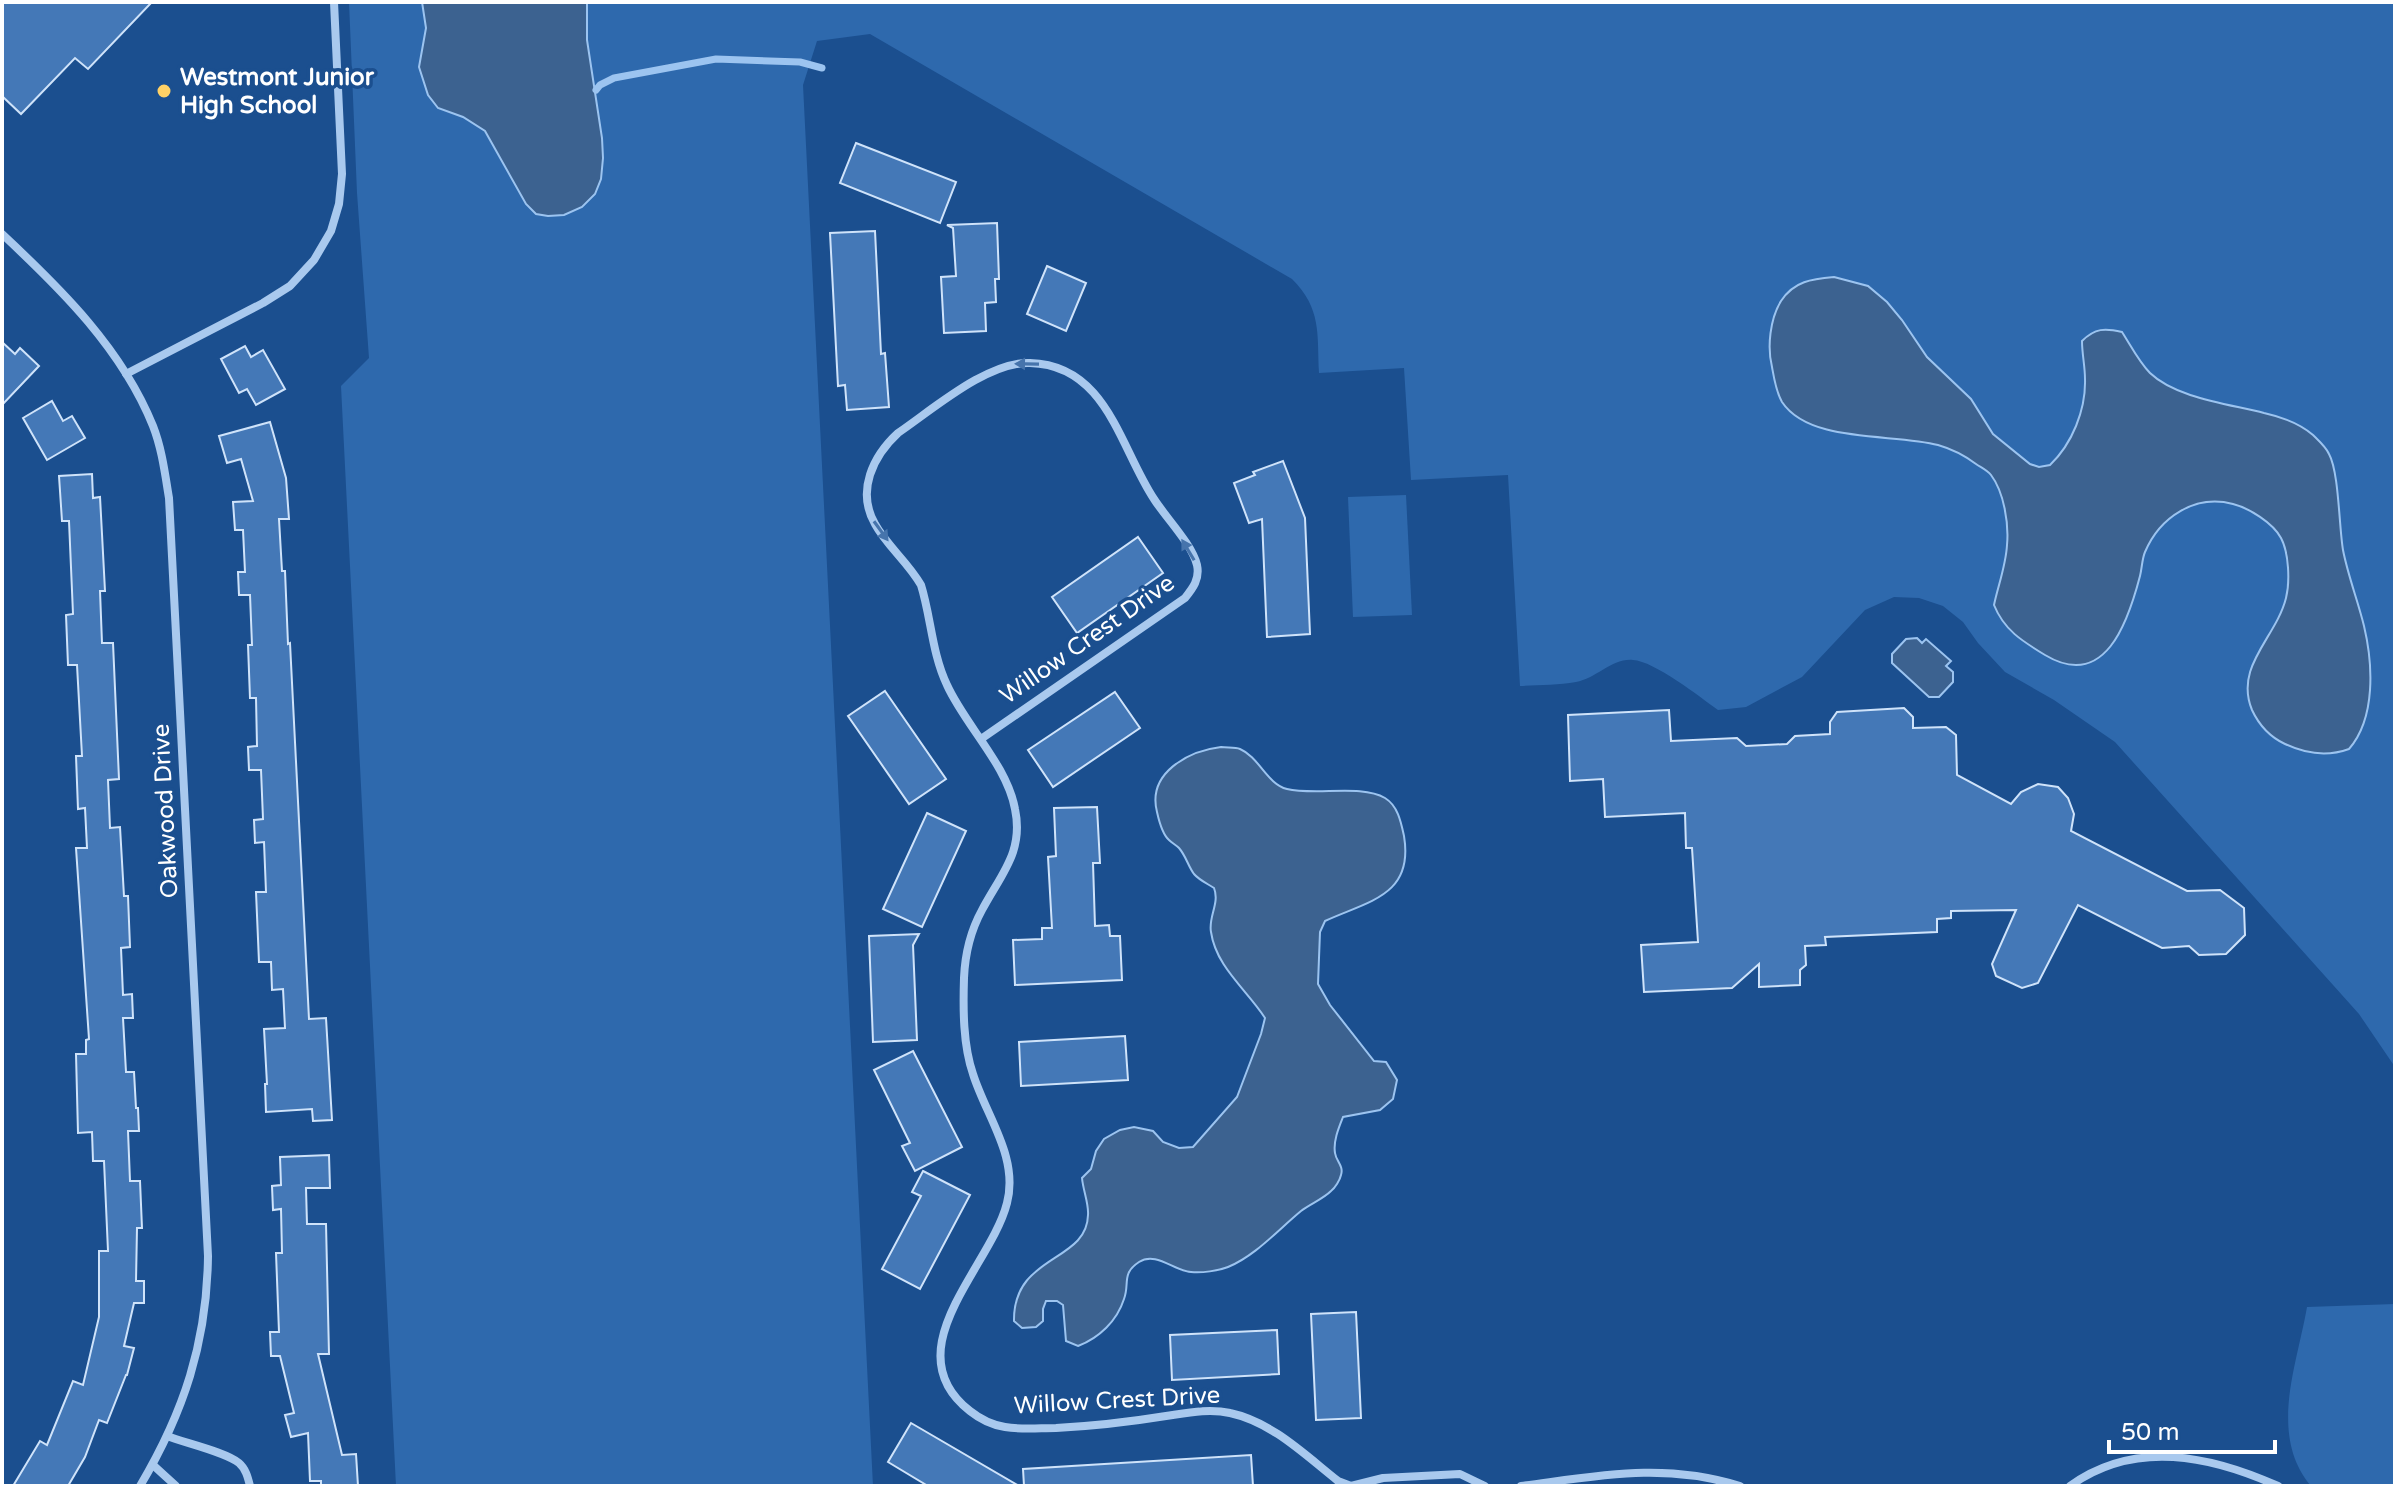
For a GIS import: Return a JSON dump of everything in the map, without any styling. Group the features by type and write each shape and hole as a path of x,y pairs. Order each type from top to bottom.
{"street":[{"path":"126,374 290,286 314,260 331,231 339,204 342,174 334,2"},
{"name":"Oakwood Drive","path":"2,234 78,310 126,374 153,428 169,498 208,1288 187,1391 140,1486"},
{"name":"Willow Crest Drive","path":"981,739 1185,598 1198,576 1193,555 1153,498 1105,405 1080,381 1048,365 1012,364 981,377 887,443 877,455 868,483 870,514 876,527 921,585 945,681 981,739 1015,805 1018,839 1012,858 973,930 964,974 971,1071 1001,1140 1009,1173 1009,1189 1000,1220 944,1329 941,1363 952,1391 962,1404 981,1418 996,1425 1015,1428 1094,1426 1202,1411 1227,1412 1262,1423 1338,1481 1351,1486 1383,1478 1460,1474 1485,1486"},
{"path":"167,1436 240,1464 250,1486"},
{"path":"2070,1486 2086,1475 2117,1463 2176,1457 2206,1460 2236,1468 2278,1486"},
{"path":"153,1465 176,1486"},
{"path":"1521,1486 1598,1475 1657,1471 1689,1474 1740,1486"}],"shaded area":[{"path":"349,2 2395,2 2395,1067 2359,1014 2115,742 2054,700 2005,672 1963,622 1943,606 1919,598 1894,597 1865,610 1802,677 1746,707 1718,710 1653,666 1633,660 1618,662 1576,682 1520,686 1508,475 1411,480 1404,368 1319,373 1313,312 1302,290 1292,279 870,34 817,41 803,85 873,1486 396,1486 341,386 369,358 357,193"},
{"path":"422,2 587,2 587,40 603,158 601,179 595,194 582,207 564,215 536,214 526,204 485,131 463,117 438,108 428,95 419,67 426,28"},
{"path":"1834,277 1868,286 1887,302 1927,357 1971,399 1993,434 2030,464 2039,467 2050,465 2058,457 2076,426 2085,391 2082,341 2100,330 2122,332 2146,369 2174,389 2284,419 2313,435 2326,449 2332,462 2343,550 2364,626 2369,657 2368,706 2358,736 2349,749 2325,754 2293,747 2270,734 2252,710 2248,680 2258,652 2286,598 2288,568 2284,544 2277,532 2260,517 2239,506 2205,502 2180,511 2160,528 2145,552 2129,613 2110,646 2098,658 2083,664 2066,664 2045,655 2015,634 1994,605 2005,560 2007,528 2005,508 1996,482 1989,473 1953,450 1938,445 1854,435 1812,425 1795,415 1782,402 1774,380 1770,351 1770,333 1777,308 1786,294 1798,285"},
{"path":"1406,495 1412,615 1353,617 1348,497"},
{"path":"1917,638 1922,643 1926,639 1951,661 1946,666 1953,672 1953,682 1939,697 1929,697 1892,663 1892,654 1906,639"},
{"path":"1221,747 1238,748 1247,753 1274,782 1287,789 1375,794 1389,801 1396,810 1404,836 1402,872 1384,894 1325,921 1320,932 1318,984 1330,1005 1374,1061 1386,1062 1397,1080 1393,1099 1380,1110 1343,1117 1335,1144 1342,1172 1328,1194 1301,1211 1257,1249 1220,1270 1195,1272 1158,1260 1139,1262 1128,1275 1124,1299 1112,1321 1100,1333 1078,1346 1066,1341 1063,1305 1057,1301 1046,1301 1043,1321 1036,1327 1022,1328 1014,1321 1017,1299 1025,1283 1076,1242 1084,1231 1088,1211 1082,1178 1091,1169 1096,1151 1104,1139 1120,1130 1134,1127 1153,1131 1163,1142 1179,1148 1193,1147 1237,1097 1265,1018 1226,967 1214,945 1211,926 1216,899 1214,888 1194,874 1181,851 1161,827 1157,812 1158,786 1164,775 1196,753"},
{"path":"2395,1304 2395,1486 2311,1486 2298,1466 2288,1422 2289,1399 2307,1307"}],"building":[{"path":"2,2 152,2 88,69 75,58 21,114 2,96"},
{"path":"856,143 956,182 940,223 840,183"},
{"path":"997,223 999,279 995,279 996,302 985,303 986,331 944,333 941,277 956,276 953,228 947,225"},
{"path":"875,231 881,354 885,353 889,407 847,410 845,385 838,386 830,233"},
{"path":"1047,266 1086,283 1066,331 1027,314"},
{"path":"2,342 15,354 20,348 39,366 2,405"},
{"path":"245,346 251,357 263,350 285,389 256,405 247,389 239,393 221,359"},
{"path":"52,401 63,421 72,416 85,438 47,460 23,418"},
{"path":"270,422 286,478 289,519 279,519 290,643 309,1019 326,1018 332,1120 313,1121 312,1109 266,1112 264,1029 285,1028 283,989 272,990 271,962 259,962 256,892 266,892 264,842 255,843 254,820 263,819 261,770 249,770 248,747 257,746 256,698 250,698 250,595 239,595 238,572 245,572 243,530 235,530 233,502 253,501 241,459 227,463 219,436"},
{"path":"1283,461 1305,518 1310,634 1267,637 1262,519 1249,523 1234,483"},
{"path":"92,474 93,498 100,497 105,591 100,591 102,643 113,643 119,779 108,780 110,828 120,827 124,896 128,896 130,947 121,948 123,995 132,994 133,1018 123,1018 126,1072 134,1072 138,1108 139,1131 128,1131 130,1181 140,1181 142,1228 137,1228 136,1281 144,1281 144,1303 134,1303 124,1346 134,1348 127,1375 107,1423 99,1420 85,1457 68,1486 13,1486 40,1441 47,1445 73,1381 83,1385 99,1317 99,1251 108,1251 104,1161 93,1161 92,1132 78,1133 76,1054 86,1054 86,1040 89,1039 76,848 87,848 85,808 78,809 76,756 82,756 77,665 68,665 66,615 73,614 69,521 62,521 59,476"},
{"path":"1138,537 1163,573 1077,633 1052,597"},
{"path":"885,691 946,779 909,804 848,716"},
{"path":"1115,692 1140,728 1053,787 1028,750"},
{"path":"1904,708 1913,717 1913,728 1946,727 1956,735 1957,775 2011,804 2021,792 2038,784 2058,787 2068,798 2074,814 2071,831 2187,891 2220,890 2244,908 2245,935 2226,954 2199,955 2189,946 2162,948 2078,905 2038,983 2022,988 1996,976 1992,964 2016,910 1951,911 1951,918 1937,919 1937,932 1825,937 1826,945 1805,946 1806,965 1800,970 1800,985 1759,987 1759,964 1732,988 1644,992 1641,945 1698,942 1692,848 1686,848 1685,813 1605,817 1603,779 1570,781 1568,715 1669,710 1671,741 1737,738 1746,746 1787,744 1795,736 1830,734 1830,722 1837,712"},
{"path":"1097,807 1100,863 1093,863 1095,926 1109,925 1110,936 1120,936 1122,980 1015,985 1013,940 1042,939 1042,928 1052,928 1048,857 1056,856 1054,808"},
{"path":"927,813 966,831 922,927 883,909"},
{"path":"919,934 913,945 917,1040 873,1042 869,936"},
{"path":"1125,1036 1128,1080 1021,1086 1019,1042"},
{"path":"913,1051 962,1147 915,1171 902,1146 910,1143 874,1070"},
{"path":"329,1155 330,1188 306,1188 307,1224 326,1224 329,1354 318,1354 342,1455 356,1454 358,1486 321,1486 321,1481 310,1481 308,1433 291,1437 285,1415 294,1413 280,1356 271,1356 270,1332 279,1332 276,1253 282,1253 281,1209 273,1210 272,1186 281,1185 280,1157"},
{"path":"923,1171 970,1195 920,1289 882,1269 921,1196 912,1192"},
{"path":"1356,1312 1361,1418 1316,1420 1311,1314"},
{"path":"1277,1330 1279,1374 1172,1380 1170,1335"},
{"path":"911,1423 1019,1486 928,1486 888,1462"},
{"path":"1251,1455 1253,1486 1024,1486 1023,1469"}],"waterway":[{"path":"596,90 614,78 716,59 800,62 822,68"}],"place":[{"name":"Westmont Junior High School","path":"164,91"}]}
